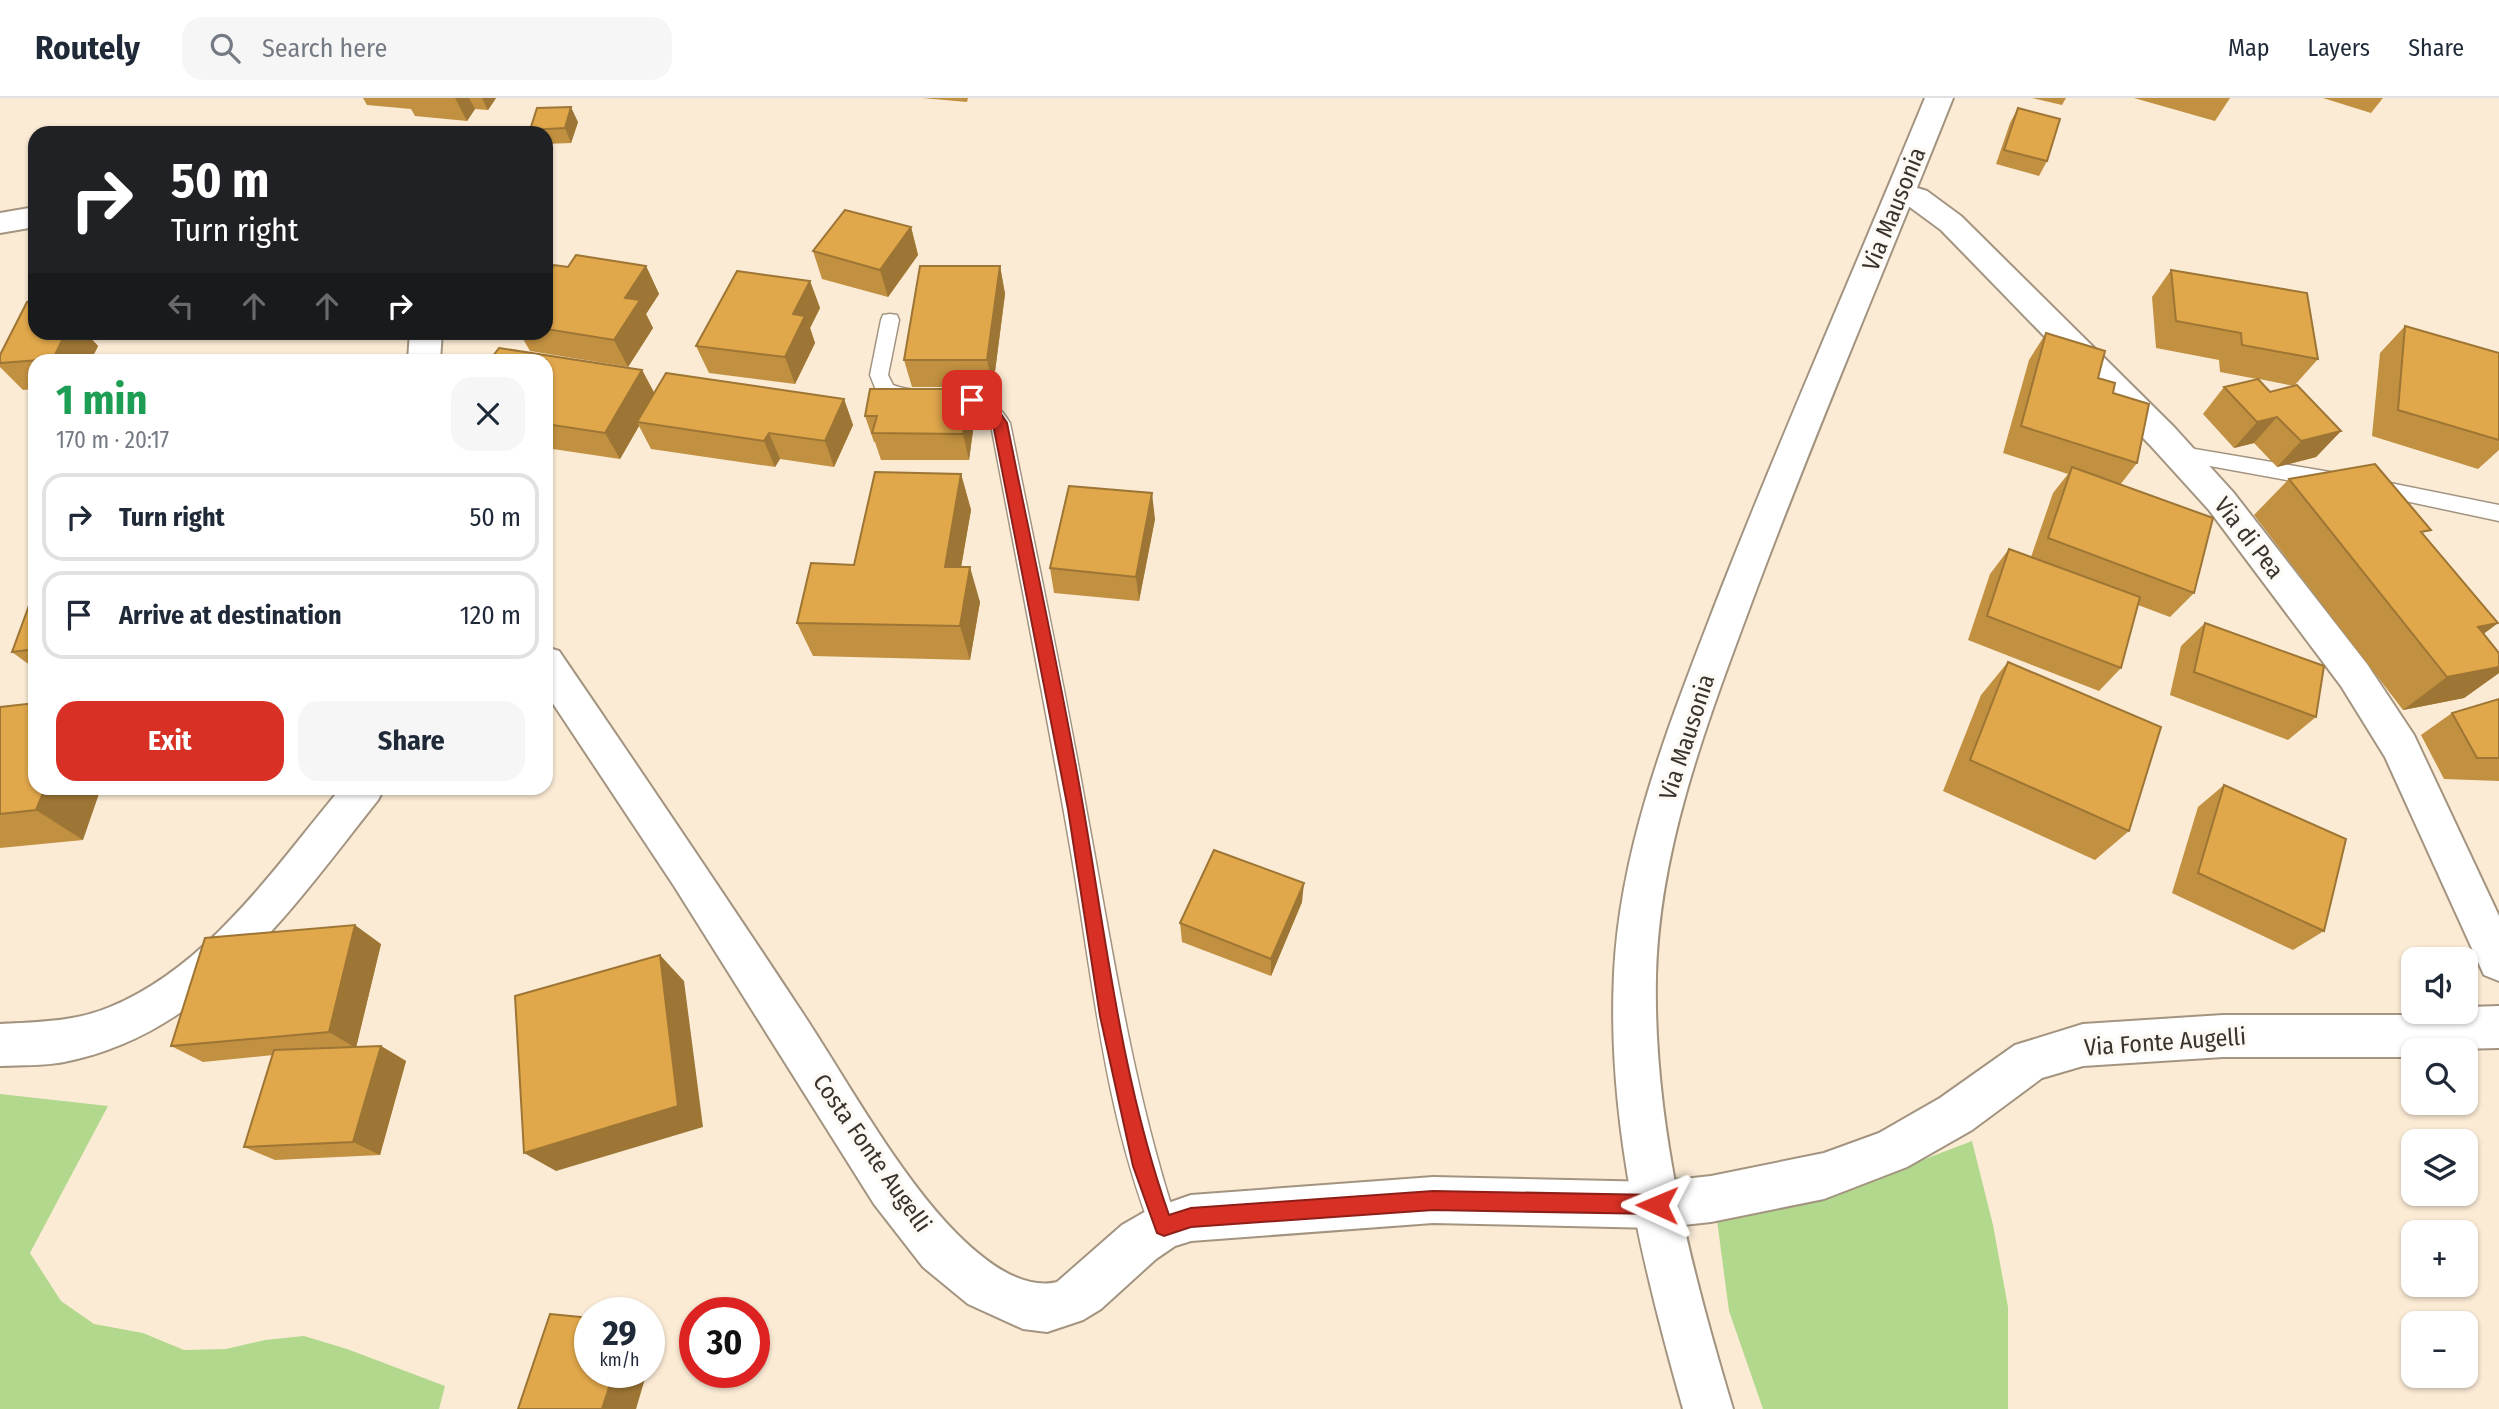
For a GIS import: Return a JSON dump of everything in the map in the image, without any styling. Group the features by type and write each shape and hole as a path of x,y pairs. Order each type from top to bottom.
{"street":[{"name":"Via Mausonia","path":"1708,1409 1679,1314 1657,1205 1639,1082 1635,975 1643,897 1665,802 1692,716 1767,512 1939,98"},
{"name":"Via di Pea","path":"1901,192 1916,198 1951,223 2177,453 2243,528 2381,715 2400,747 2499,961"},
{"path":"0,223 28,218"},
{"name":"Costa Fonte Augelli","path":"553,672 688,873 890,1188 940,1250 985,1287 1023,1305 1048,1308 1066,1303 1084,1292 1139,1242 1164,1226 1191,1218 1433,1200 1657,1205"},
{"path":"0,1045 55,1044 89,1038 150,1012 181,991 251,924 358,795"},
{"name":"Via Fonte Augelli","path":"1657,1205 1711,1199 1824,1176 1891,1151 1945,1121 2030,1060 2083,1045 2223,1036 2420,1036 2468,1028 2499,1027"}],"lane":[{"path":"890,320 879,375 885,390 901,396 972,400 990,408 1000,423 1076,809 1109,1016 1143,1166 1164,1226"},
{"path":"2177,453 2382,489 2499,513"}],"green space":[{"path":"0,1094 108,1106 30,1253 61,1301 94,1324 143,1333 184,1350 226,1349 265,1340 304,1336 347,1349 445,1386 439,1409 0,1409"},
{"path":"1972,1141 1993,1225 2008,1307 2008,1409 1763,1409 1729,1311 1717,1220 1891,1172"}],"building":[{"path":"571,107 565,128 531,126 537,108"},
{"path":"2018,108 2060,119 2047,161 2004,150"},
{"path":"845,210 911,227 880,270 813,251"},
{"path":"576,255 646,266 625,298 640,300 614,340 553,330 553,266 568,267"},
{"path":"920,266 1000,266 987,360 904,360"},
{"path":"2171,270 2307,293 2318,359 2242,345 2241,333 2176,321"},
{"path":"737,271 810,281 793,314 805,316 785,357 696,346"},
{"path":"27,302 28,340 62,340 55,354 28,354 28,361 0,363 0,355"},
{"path":"2405,326 2499,353 2499,440 2398,410"},
{"path":"2046,333 2105,351 2098,378 2115,383 2113,393 2149,404 2137,463 2021,426"},
{"path":"499,348 538,354 494,354"},
{"path":"553,356 642,370 605,433 553,425"},
{"path":"666,373 844,399 825,441 769,433 764,441 637,422"},
{"path":"2258,379 2270,392 2297,385 2341,431 2301,441 2277,417 2257,422 2224,387"},
{"path":"870,389 969,389 963,434 872,433 877,416 865,416"},
{"path":"2375,464 2431,530 2421,532 2498,623 2478,627 2499,653 2499,667 2447,677 2289,479"},
{"path":"2072,467 2213,518 2194,593 2048,538"},
{"path":"875,472 961,474 945,567 970,567 960,626 797,623 811,563 854,565"},
{"path":"1069,486 1152,493 1136,577 1050,568"},
{"path":"2009,549 2140,597 2121,668 1987,616"},
{"path":"28,608 28,650 12,652"},
{"path":"2205,623 2324,666 2316,717 2194,672"},
{"path":"2008,662 2161,727 2129,831 1970,760"},
{"path":"2499,699 2499,758 2477,758 2452,713"},
{"path":"28,704 28,795 42,795 36,810 0,814 0,707"},
{"path":"2224,785 2346,839 2324,931 2198,873"},
{"path":"1214,850 1304,883 1271,959 1180,923"},
{"path":"355,925 329,1032 171,1046 205,938"},
{"path":"660,955 678,1106 524,1153 515,996"},
{"path":"381,1046 353,1142 244,1147 274,1050"},
{"path":"550,1314 574,1316 574,1388 609,1388 602,1409 518,1409"}],"route":[{"path":"972,400 990,408 1000,423 1076,809 1109,1016 1143,1166 1164,1226 1191,1218 1433,1200 1657,1205"}]}
